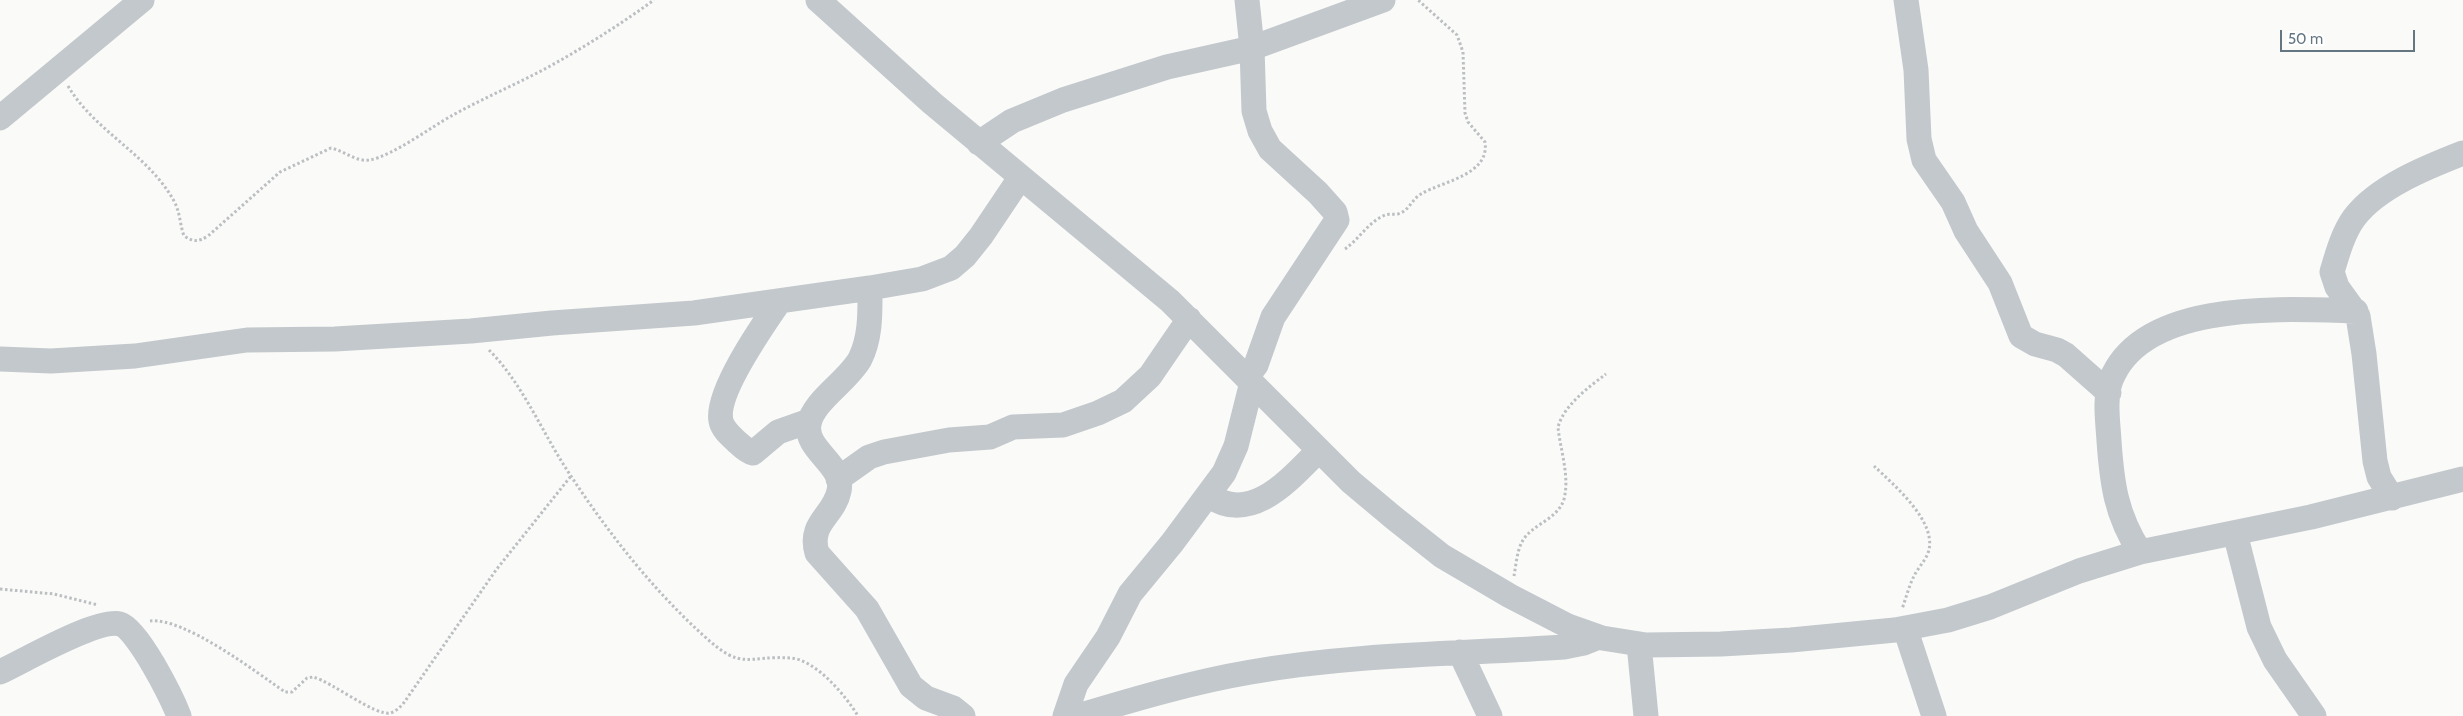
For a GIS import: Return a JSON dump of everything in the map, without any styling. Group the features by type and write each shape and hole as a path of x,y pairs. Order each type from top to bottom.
{"street":[{"path":"0,118 142,0"},
{"path":"818,0 979,143 1189,319 1352,482 1442,556 1510,596 1568,626 1599,637 1639,644 1791,640 1900,629 1948,620 1990,607 2079,571 2140,552 2392,498 2463,479"},
{"path":"1065,716 1076,684 1108,637 1122,606 1224,473 1236,446 1250,380 1273,317 1337,220 1335,212 1318,192 1270,149 1260,131 1254,111 1252,48 1247,0"},
{"path":"979,143 1012,121 1063,100 1167,66 1252,48 1383,0"},
{"path":"1906,0 1916,70 1919,139 1924,160 1953,202 1970,237 2000,283 2020,336 2035,344 2057,350 2066,355 2109,393"},
{"path":"2392,498 2379,477 2375,461 2364,354 2356,311 2337,287 2332,272 2354,218 2387,189 2410,176 2463,153"},
{"path":"0,359 51,361 117,357 247,340 335,339 471,331 694,313 870,288 922,278 951,268 965,256 981,236 1020,178"},
{"path":"870,288 868,333 860,360 848,376 814,412 809,421 809,435 838,479 839,490 835,502 815,534 816,553 867,609 911,686 926,698 953,708 963,716"},
{"path":"779,302 752,344 721,404 721,422 727,432 753,453 778,432 809,421"},
{"path":"2140,552 2128,533 2119,510 2112,482 2107,407 2111,382 2129,353 2148,338 2171,326 2195,318 2281,310 2356,311"},
{"path":"838,479 869,457 884,452 949,440 990,437 1013,427 1063,425 1098,413 1122,401 1150,376 1189,319"},
{"path":"1208,495 1225,505 1245,506 1262,498 1290,479 1319,450"},
{"path":"2235,533 2259,627 2274,660 2310,715"},
{"path":"0,672 80,632 111,623 114,616 144,648 179,716"},
{"path":"1900,629 1934,716"},
{"path":"1078,716 1189,685 1251,672 1339,661 1564,647 1584,644 1599,637"},
{"path":"1639,644 1646,716"},
{"path":"1460,652 1490,716"}],"path":[{"path":"58,69 76,99 99,123 136,154 164,188 178,212 184,236 192,242 199,242 280,172 331,148 340,150 359,160 372,159 397,148 454,115 542,70 614,28 654,0"},
{"path":"1341,251 1383,216 1398,214 1406,209 1416,197 1465,174 1476,167 1484,157 1485,142 1468,122 1465,112 1463,52 1458,36 1418,0"},
{"path":"471,331 505,366 571,476 619,544 669,601 704,637 735,659 793,658 811,666 837,688 858,716"},
{"path":"1510,596 1521,542 1531,530 1558,510 1564,498 1564,474 1558,427 1560,420 1587,389 1606,374"},
{"path":"1874,466 1899,490 1929,528 1930,541 1928,553 1915,575 1905,599 1900,629"},
{"path":"0,589 54,594 114,616 159,620 174,624 213,644 284,692 292,692 307,678 313,677 376,711 388,715 403,704 496,570 571,476"}]}
